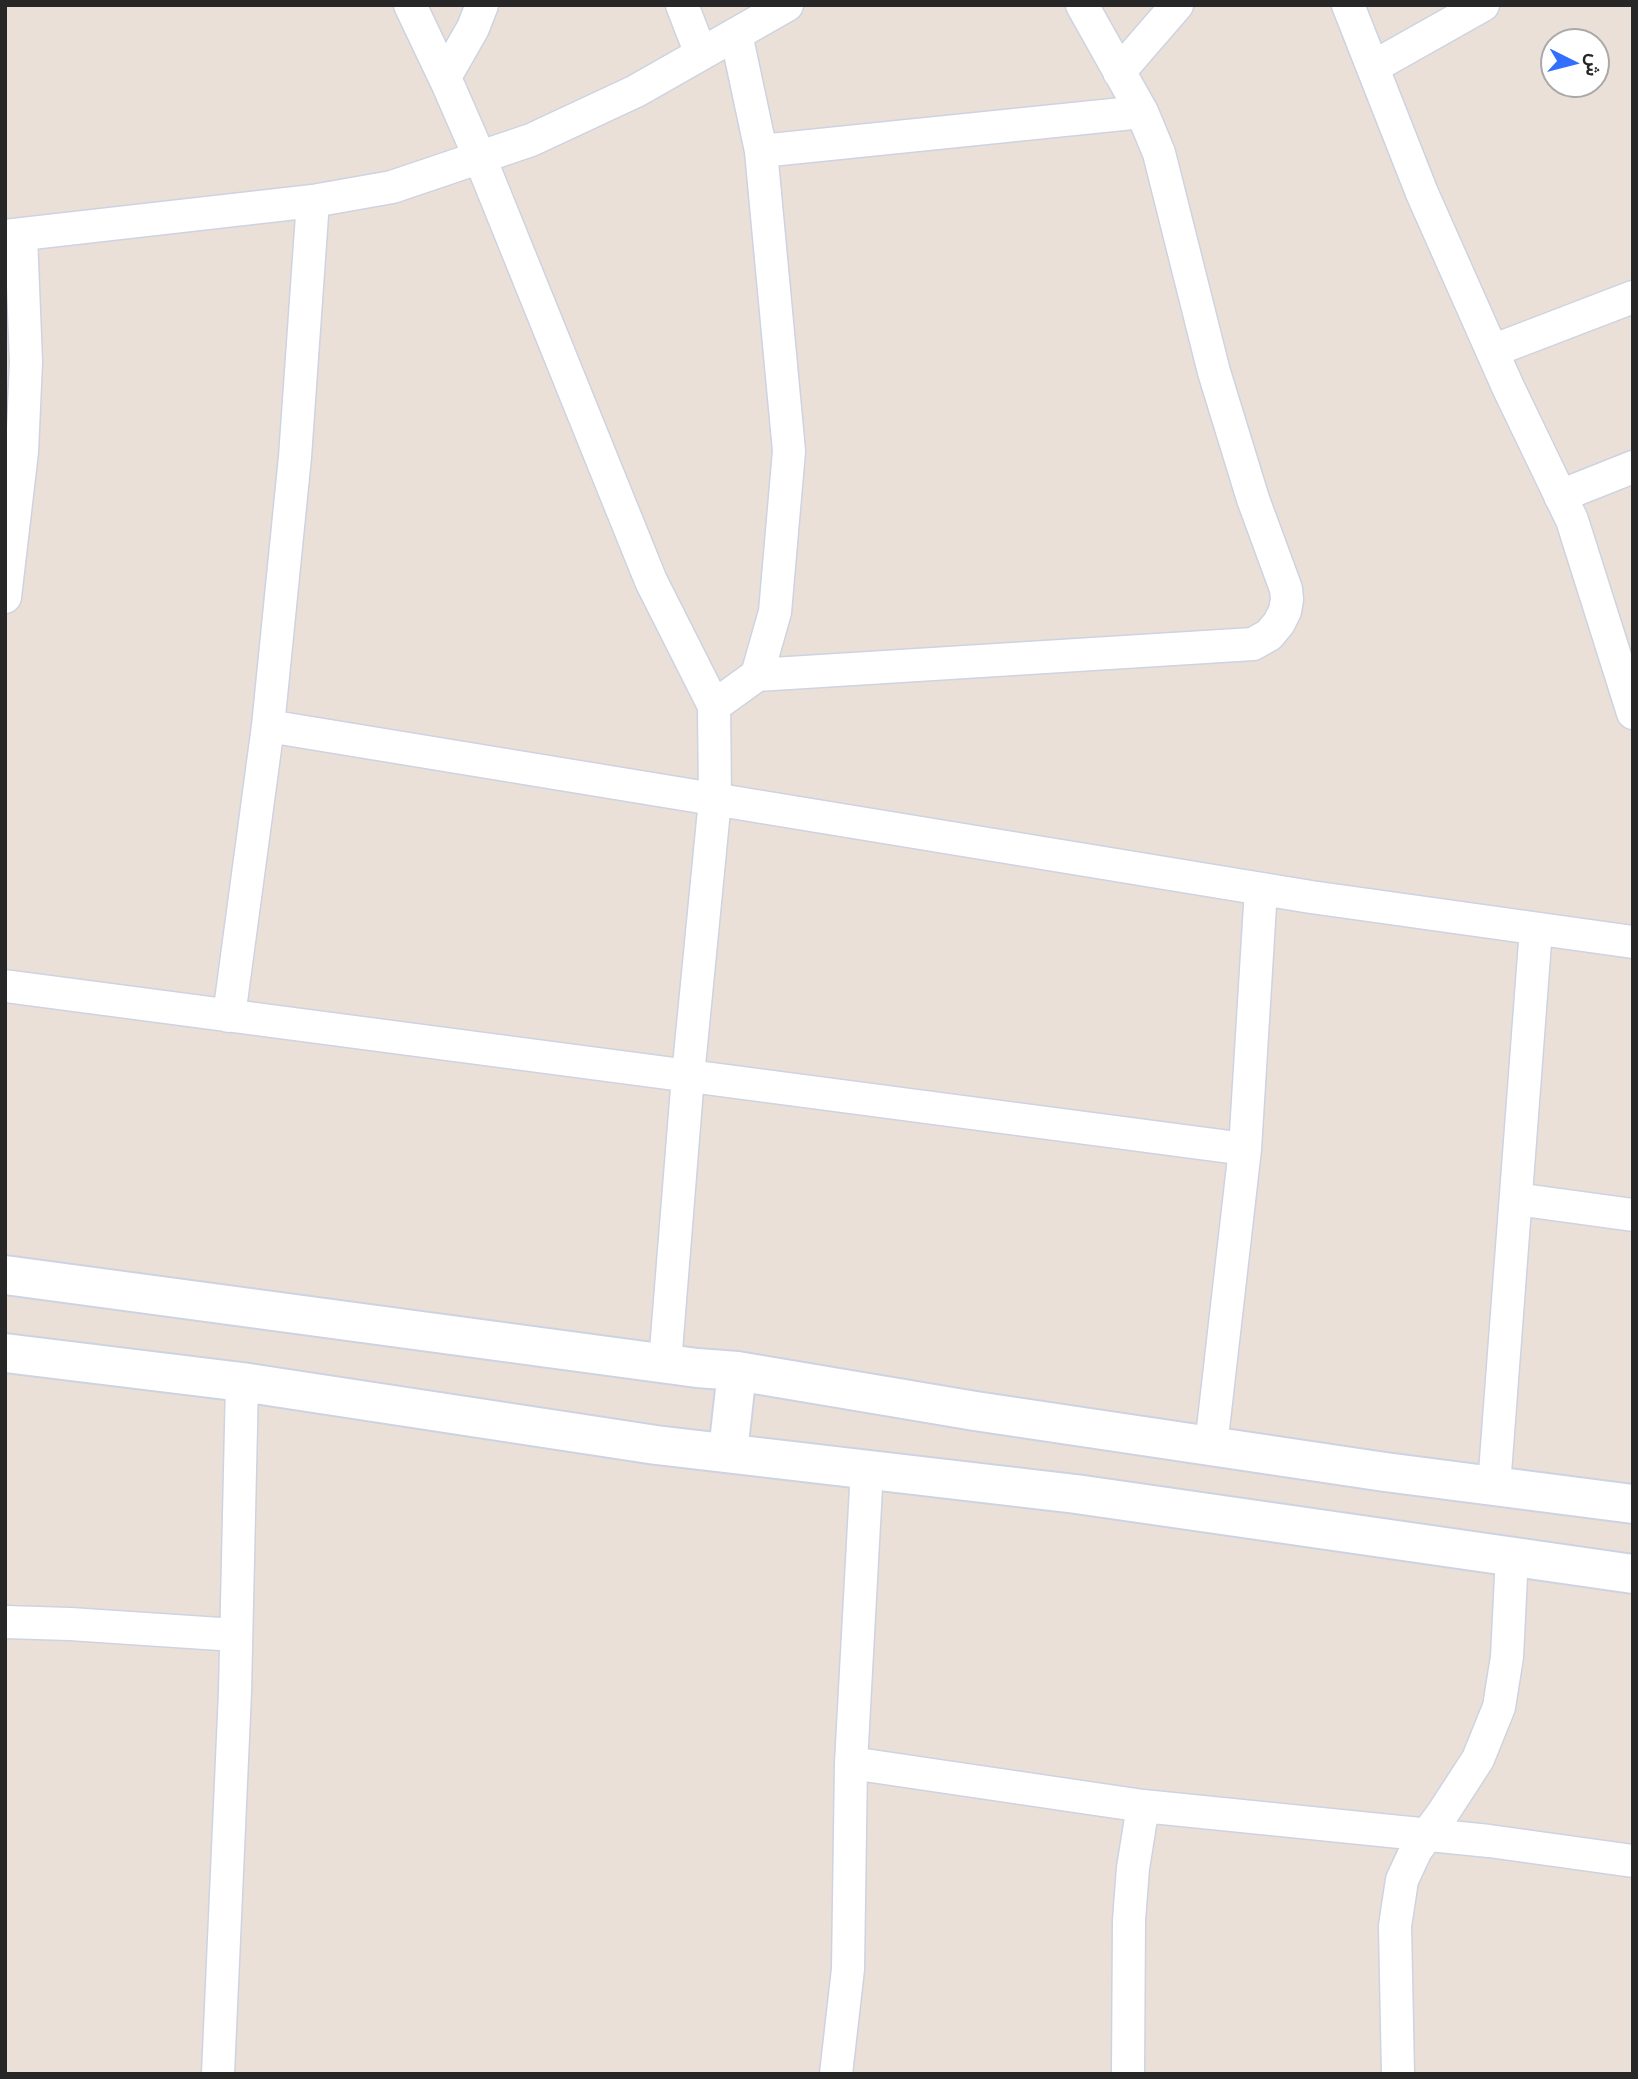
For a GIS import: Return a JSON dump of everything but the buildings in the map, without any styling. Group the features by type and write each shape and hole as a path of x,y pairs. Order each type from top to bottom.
{"street":[{"path":"410,5 480,158 651,581 714,706 715,800 688,1076 666,1363"},
{"path":"445,77 473,28 482,5"},
{"path":"682,5 701,54"},
{"path":"5,597 22,452 26,362 13,236 313,201 392,187 531,140 636,92 787,5"},
{"path":"714,706 757,675 1253,644 1269,635 1279,623 1285,611 1286,589 1253,499 1214,372 1159,153 1142,113 1083,5"},
{"path":"1119,72 1177,5"},
{"path":"1348,5 1422,193 1578,538 1632,708"},
{"path":"1373,67 1483,5"},
{"path":"736,34 761,150 789,451 775,612 757,675"},
{"path":"761,150 1142,113"},
{"path":"229,1016 268,726 295,457 313,201"},
{"path":"1492,351 1633,297"},
{"path":"1560,496 1633,467"},
{"path":"268,726 1261,889 1633,942"},
{"path":"1211,1446 1245,1149 1261,889"},
{"path":"1494,1486 1536,929"},
{"path":"5,986 1245,1149"},
{"path":"1516,1199 1633,1215"},
{"path":"5,1275 737,1371 975,1411 1633,1504"},
{"path":"5,1353 242,1382 656,1445 1090,1496 1633,1574"},
{"path":"729,1452 737,1371"},
{"path":"218,2074 234,1740 242,1382"},
{"path":"836,2074 848,1969 851,1763 867,1469"},
{"path":"1398,2074 1395,1926 1402,1880 1408,1863 1478,1759 1499,1707 1507,1657 1512,1556"},
{"path":"5,1622 235,1635"},
{"path":"851,1763 1143,1806 1489,1841 1633,1861"},
{"path":"1128,2074 1129,1920 1133,1868 1143,1806"}]}
